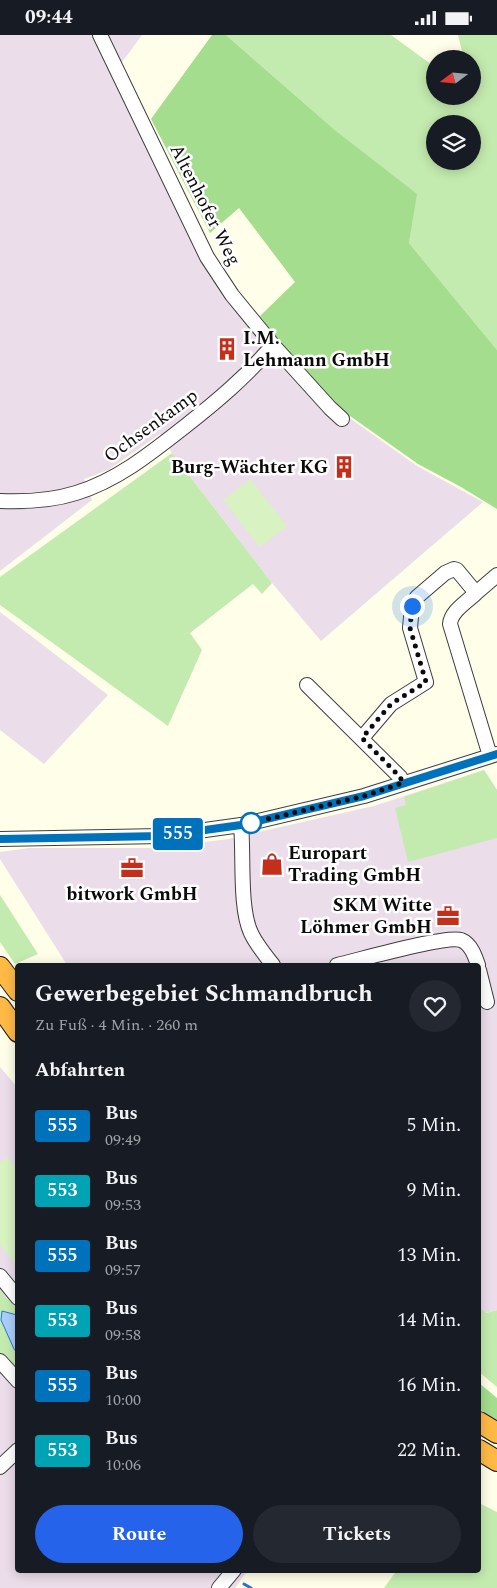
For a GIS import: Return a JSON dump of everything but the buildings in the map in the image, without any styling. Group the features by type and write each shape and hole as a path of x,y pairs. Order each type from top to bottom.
{"highway":[{"path":"0,967 15,987"},
{"path":"0,1007 15,1028"},
{"path":"481,1423 497,1433"},
{"path":"481,1451 497,1461"}],"street":[{"name":"Altenhofer Weg","path":"100,35 207,257 232,295 274,345 342,419"},
{"name":"Ochsenkamp","path":"0,501 35,501 58,498 89,489 127,469 220,399 254,368 274,345"},
{"path":"362,738 391,704 426,682 410,628 412,606 417,597 445,573 454,569 457,570 476,593"},
{"path":"0,839 162,836 241,825 364,796 494,755 450,624 450,619 454,613 497,575"},
{"path":"307,685 362,738 400,777 403,783"},
{"path":"241,825 247,921 251,933 272,963"},
{"path":"345,963 431,942 454,939 466,943 477,963"},
{"path":"481,978 487,1002"},
{"path":"0,1276 15,1294"},
{"path":"0,1361 15,1378"},
{"path":"0,1467 15,1453"}],"shaded area":[{"path":"0,35 142,35 117,69 214,260 302,370 341,412 417,466 483,502 321,641 272,583 172,453 160,434 108,470 84,479 92,500 0,571"},
{"path":"0,612 108,695 44,764 0,730"},
{"path":"484,770 497,790 497,1310 485,1313 481,1309 481,963 66,963 0,859 0,852 29,848 160,848 228,839 374,806"},
{"path":"0,1067 15,1084 15,1573 246,1573 235,1588 0,1588"}],"green space":[{"path":"212,35 226,35 335,130 417,194 409,243 497,350 497,509 418,464 343,411 283,348 260,316 295,282 239,208 210,233 151,119"},
{"path":"226,35 391,35 426,60 426,105 481,105 481,50 462,50 458,35 497,35 497,350 409,243 416,194 335,130"},
{"path":"172,453 272,583 262,594 253,584 190,633 202,650 168,726 0,605 0,577"},
{"path":"250,479 287,526 260,547 223,500"},
{"path":"484,770 497,790 497,838 408,862 395,808 406,805 404,797"},
{"path":"0,895 38,954 15,964 0,942"},
{"path":"8,1157 15,1166 15,1264 0,1245 0,1163"},
{"path":"0,1290 8,1300 11,1298 15,1303 15,1373 0,1354"},
{"path":"481,1309 486,1313 497,1310 497,1387 481,1374"},
{"path":"481,1385 497,1398 497,1420 481,1410"},
{"path":"481,1504 497,1512 497,1588 384,1588 395,1573 481,1573"}],"water":[{"path":"2,1311 15,1314 15,1350 14,1349 1,1320"}],"waterway":[{"path":"244,1584 251,1588"}],"bus line":[{"name":"555","path":"0,839 162,836 241,825 364,796 497,754"}],"place":[{"name":"I.M. Lehmann GmbH","path":"227,349"},
{"name":"Burg-Wächter KG","path":"344,467"},
{"name":"Europart Trading GmbH","path":"272,864"},
{"name":"bitwork GmbH","path":"132,868"},
{"name":"SKM Witte Löhmer GmbH","path":"448,916"}],"route":[{"path":"251,823 364,796 403,783 400,777 362,738 391,704 426,682 410,628 412,606"}]}
